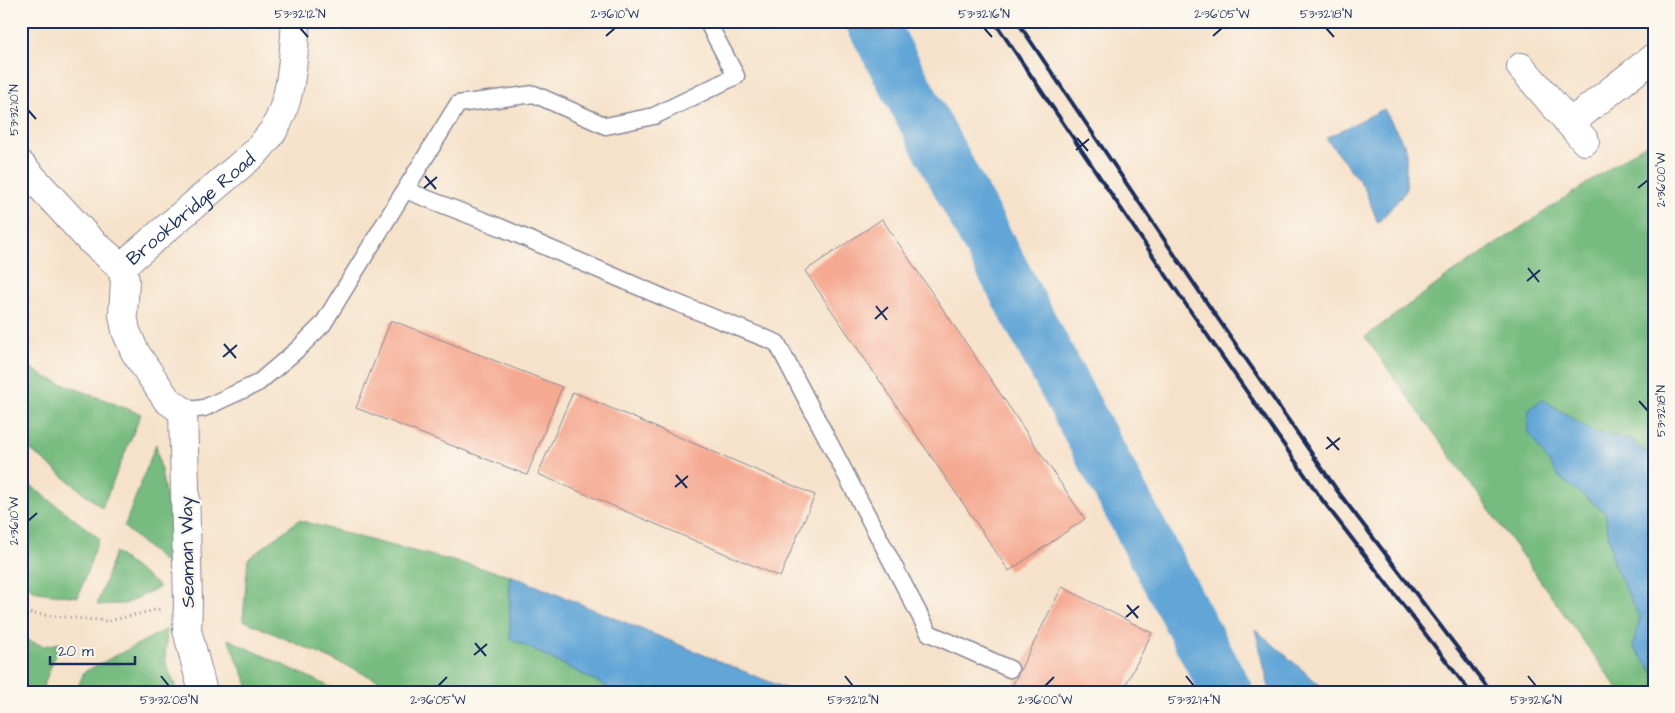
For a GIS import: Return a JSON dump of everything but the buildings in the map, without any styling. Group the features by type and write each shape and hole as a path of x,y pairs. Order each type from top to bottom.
{"street":[{"name":"Brookbridge Road","path":"183,410 167,400 135,352 126,331 123,315 124,280 121,267 256,152 274,130 284,106 290,80 296,21"},
{"path":"1521,67 1578,132 1654,58"},
{"path":"21,165 89,239 121,267"},
{"name":"Seaman Way","path":"183,410 188,602 187,630 203,692"}],"lane":[{"path":"183,410 204,408 258,383 298,349 323,324 458,104 534,94 606,126 654,116 736,76 708,21"},
{"path":"405,190 500,227 668,299 777,343 929,633 1010,670"}],"path":[{"path":"21,609 32,614 108,621 188,602"}],"green space":[{"path":"1652,140 1654,141 1654,461 1631,439 1593,432 1542,399 1559,477 1605,512 1614,565 1640,618 1633,646 1654,673 1654,692 1620,692 1365,337 1448,276"},
{"path":"21,361 45,377 141,414 102,508 21,442"},
{"path":"156,444 170,519 171,568 124,527"},
{"path":"21,478 99,538 78,597 36,592 21,582"},
{"path":"299,520 377,542 510,575 510,638 618,692 405,692 243,620 248,559"},
{"path":"115,552 160,587 125,604 97,605"},
{"path":"167,629 165,661 178,692 76,692 84,672"},
{"path":"21,638 44,646 60,643 41,692 21,692"},
{"path":"228,639 341,692 251,692"}],"water":[{"path":"1384,109 1406,148 1406,191 1378,223 1364,187 1326,138"},
{"path":"1542,399 1593,432 1631,439 1654,461 1654,673 1633,646 1640,618 1614,565 1605,512 1559,477 1528,432 1529,410"},
{"path":"510,575 794,692 618,692 510,638"},
{"path":"1255,629 1328,692 1272,692 1269,687"}],"waterway":[{"path":"871,21 1227,692"}],"railway":[{"path":"994,21 1189,309 1323,501 1470,692"},
{"path":"1017,21 1205,300 1339,493 1491,692"}]}
